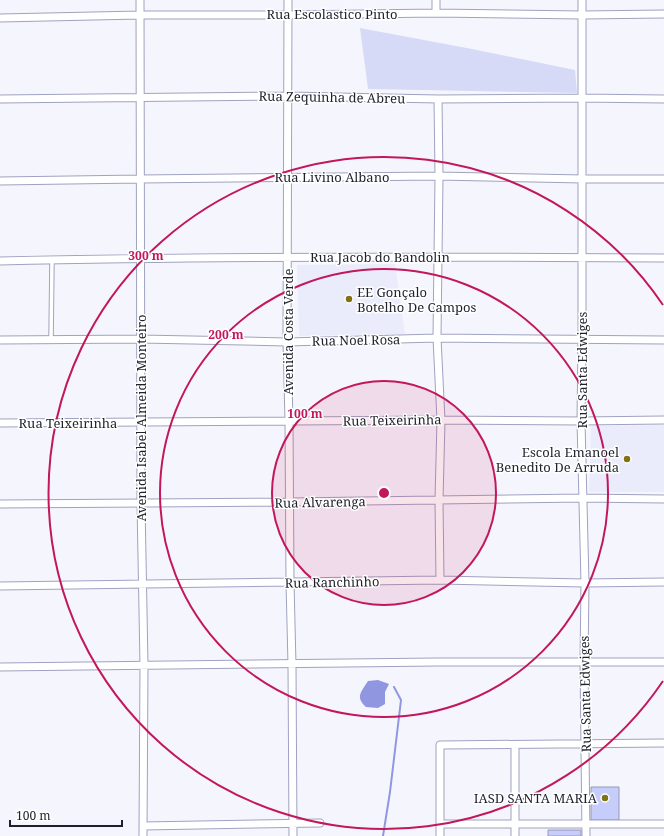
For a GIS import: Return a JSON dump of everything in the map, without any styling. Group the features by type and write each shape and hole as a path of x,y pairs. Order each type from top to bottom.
{"street":[{"name":"Avenida Isabel Almeida Monteiro","path":"140,0 141,503 144,665 143,836"},
{"name":"Avenida Costa Verde","path":"288,0 287,342 293,836"},
{"path":"436,0 436,13"},
{"name":"Rua Santa Edwiges","path":"582,0 581,421 585,583 584,662 586,836"},
{"name":"Rua Escolastico Pinto","path":"0,18 140,15 436,13 582,15 664,14"},
{"name":"Rua Zequinha de Abreu","path":"0,99 288,96 438,99 664,99"},
{"path":"438,99 439,176 437,338 441,420 439,500 440,580"},
{"name":"Rua Livino Albano","path":"0,181 140,178 439,176 664,179"},
{"name":"Rua Jacob do Bandolin","path":"0,261 141,258 664,258"},
{"name":"Rua Noel Rosa","path":"0,340 141,339 287,342 437,338 664,340"},
{"name":"Rua Teixeirinha","path":"0,423 664,420"},
{"name":"Rua Alvarenga","path":"0,504 582,498 664,499"},
{"name":"Rua Ranchinho","path":"0,586 440,580 585,583 664,582"},
{"path":"0,667 292,665 438,662 664,662"},
{"path":"440,836 440,745 664,743"},
{"path":"515,745 515,836"},
{"path":"143,826 320,824"},
{"path":"440,824 664,824"}],"lane":[{"path":"52,260 52,340"}],"shaded area":[{"path":"360,28 575,70 577,93 368,89"},
{"name":"EE Gonçalo Botelho De Campos","path":"395,264 405,334 299,336 297,265"},
{"name":"Escola Emanoel Benedito De Arruda","path":"664,425 664,492 589,492 591,426"}],"water":[{"path":"378,680 389,684 385,692 385,704 378,708 366,707 360,697 361,691 368,681"}],"building":[{"name":"IASD SANTA MARIA","path":"591,787 619,787 619,820 591,820"},
{"path":"548,830 581,830 581,836 548,836"}],"waterway":[{"path":"383,836 401,700 394,687"}],"place":[{"name":"EE Gonçalo Botelho De Campos","path":"349,299"},
{"name":"Escola Emanoel Benedito De Arruda","path":"627,459"},
{"name":"IASD SANTA MARIA","path":"605,798"}]}
